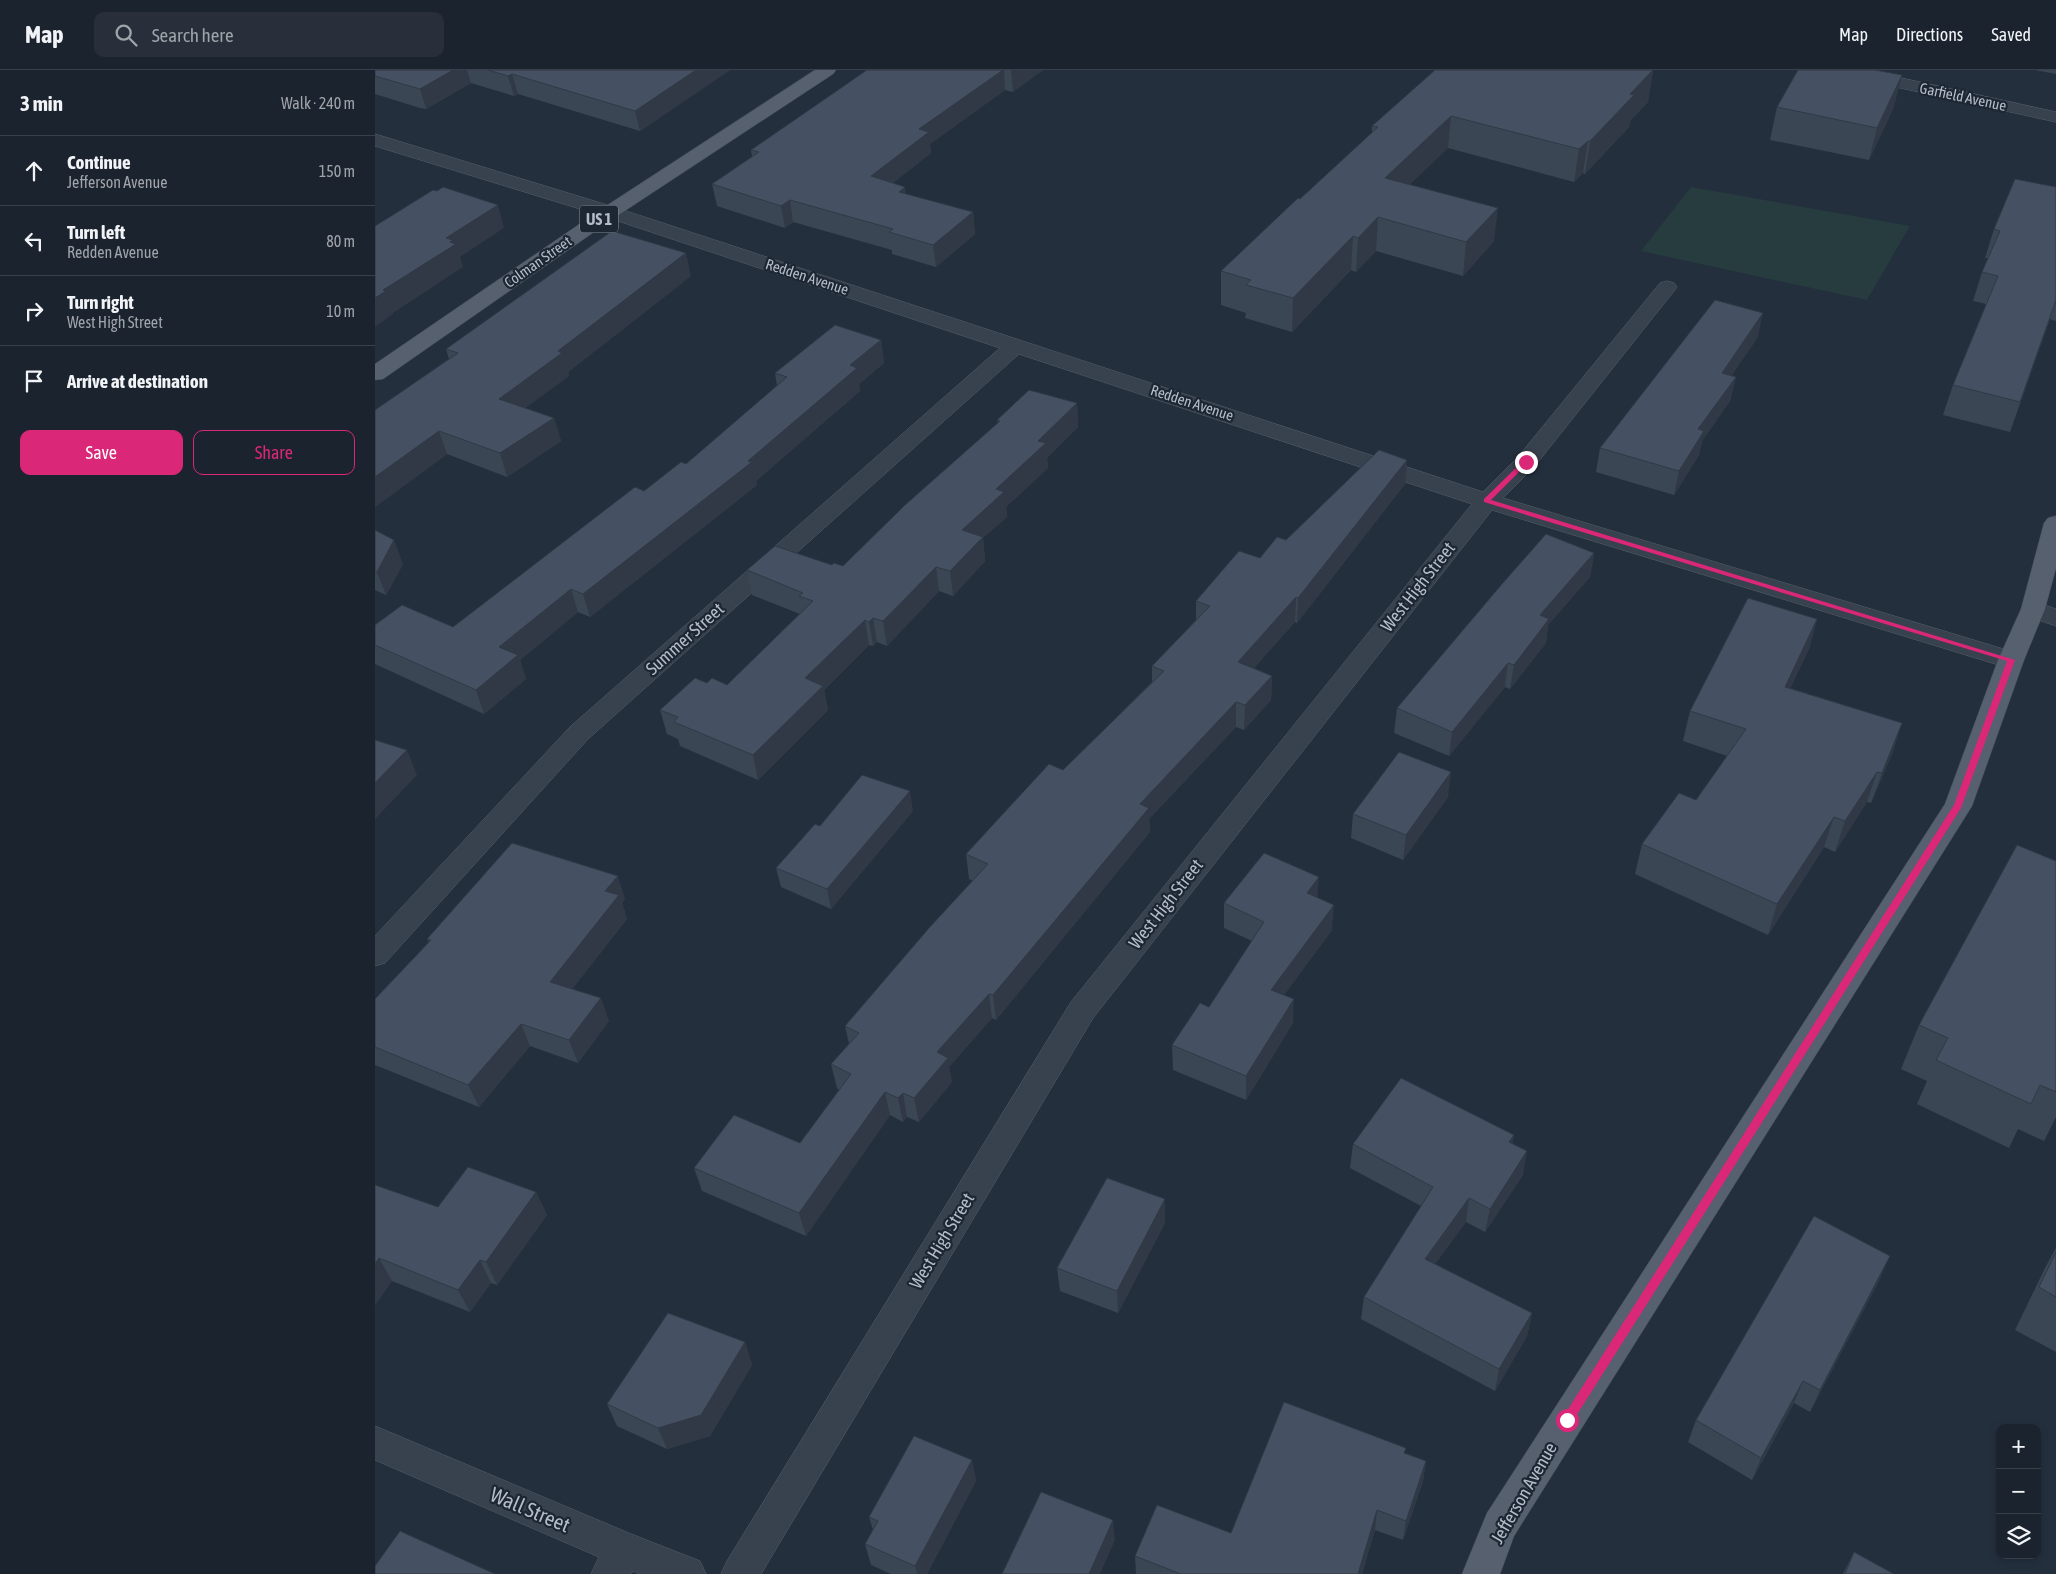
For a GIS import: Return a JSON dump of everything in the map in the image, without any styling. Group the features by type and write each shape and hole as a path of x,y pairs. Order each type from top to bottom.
{"main road":[{"name":"Colman Street","path":"375,374 610,212 827,70"},
{"name":"Jefferson Avenue","path":"1481,1574 1500,1526 1958,806 2011,660 2033,609 2056,523"}],"street":[{"name":"Garfield Avenue","path":"1841,70 2056,117"},
{"name":"Redden Avenue","path":"375,140 610,212 1487,500 2011,660"},
{"name":"West High Street","path":"740,1574 1082,1010 1487,500 1526,462 1667,287"},
{"name":"Summer Street","path":"375,955 579,733 1016,345"},
{"path":"2033,609 2056,618"},
{"name":"Wall Street","path":"375,1443 617,1562 687,1574"}],"green space":[{"path":"1691,187 1910,226 1867,300 1641,251"}],"building":[{"path":"375,70 453,70 420,89 375,76"},
{"path":"488,70 696,70 635,111 512,74 508,76"},
{"path":"867,70 1003,70 919,129 929,132 871,176 905,187 899,192 973,212 933,245 889,232 893,229 790,200 781,206 712,184 759,152 751,150"},
{"path":"1435,70 1653,70 1630,94 1634,95 1590,141 1579,149 1451,116 1385,178 1498,208 1466,242 1378,217 1358,238 1353,236 1293,298 1246,285 1251,280 1221,271 1298,198 1300,199 1378,127 1372,126"},
{"path":"1798,70 1875,70 1902,75 1877,128 1777,107"},
{"path":"2015,179 2056,187 2056,300 2020,402 1953,385 1998,276 1982,272 2000,231 1994,229"},
{"path":"443,187 498,205 446,238 453,240 450,242 456,244 383,290 386,291 375,298 375,226 433,190 437,191"},
{"path":"612,231 686,253 558,351 562,353 499,399 554,418 500,453 439,431 375,477 375,410 458,353 446,349"},
{"path":"1715,300 1763,313 1722,373 1736,377 1698,429 1704,431 1679,471 1600,448"},
{"path":"835,325 881,340 850,365 857,368 748,461 752,462 583,594 571,589 499,647 518,655 476,690 375,645 375,625 402,605 453,627 635,487 644,491 681,462 686,464 787,377 775,373"},
{"path":"1029,390 1077,403 1038,441 1046,443 996,489 1004,492 962,530 983,537 950,571 936,567 883,621 873,618 869,622 865,620 805,678 823,686 753,755 674,722 678,717 660,710 695,678 707,683 712,678 727,685 813,601 799,596 803,593 747,570 775,546 832,565 834,563 843,566 905,505 1000,421 997,420"},
{"path":"1379,450 1407,460 1298,598 1296,597 1238,662 1272,676 1245,705 1236,702 1140,804 1149,808 993,995 989,994 937,1052 948,1058 914,1098 903,1093 898,1098 885,1092 799,1213 694,1168 734,1115 800,1143 851,1074 831,1064 859,1033 845,1026 929,928 988,864 966,854 1049,764 1063,770 1164,671 1152,666 1210,606 1196,601 1239,551 1260,558 1277,537 1286,540"},
{"path":"375,530 394,540 377,572 375,571"},
{"path":"1546,534 1594,553 1540,615 1549,619 1514,665 1508,663 1452,732 1397,708 1502,584"},
{"path":"1748,598 1817,619 1785,687 1902,723 1882,773 1877,772 1845,821 1834,817 1777,904 1642,844 1679,793 1696,800 1746,729 1690,711"},
{"path":"375,740 407,750 375,783"},
{"path":"1399,752 1451,772 1406,835 1353,814"},
{"path":"862,775 910,791 827,889 776,868 815,824 820,826"},
{"path":"512,843 618,876 605,891 619,895 550,982 601,998 569,1040 521,1024 468,1085 375,1047 375,999 431,940 427,939"},
{"path":"2017,845 2056,861 2056,1092 2040,1085 2031,1104 1936,1060 1948,1038 1919,1025"},
{"path":"1264,853 1319,877 1307,893 1334,905 1271,990 1294,999 1246,1076 1172,1045 1200,1003 1209,1007 1264,922 1224,903"},
{"path":"1401,1078 1514,1135 1509,1142 1527,1151 1490,1209 1469,1198 1425,1259 1532,1313 1499,1369 1364,1297 1433,1187 1353,1144"},
{"path":"468,1167 536,1192 486,1262 480,1260 458,1290 379,1258 375,1264 375,1185 438,1207"},
{"path":"1107,1178 1165,1199 1117,1291 1057,1268"},
{"path":"1814,1216 1890,1256 1820,1390 1803,1381 1761,1458 1696,1420"},
{"path":"2056,1252 2056,1297 2039,1287"},
{"path":"668,1313 745,1342 701,1415 658,1428 607,1404"},
{"path":"1284,1402 1406,1448 1404,1453 1426,1461 1406,1521 1377,1510 1358,1574 1181,1574 1135,1556 1157,1505 1231,1533"},
{"path":"914,1436 972,1460 915,1566 865,1544 878,1521 869,1517"},
{"path":"1041,1492 1113,1520 1089,1574 1002,1574"},
{"path":"400,1531 495,1574 375,1574 375,1566"},
{"path":"1854,1552 1894,1574 1845,1574"}],"route":[{"path":"1526,462 1487,500 2011,660 1958,806 1567,1420"}]}
